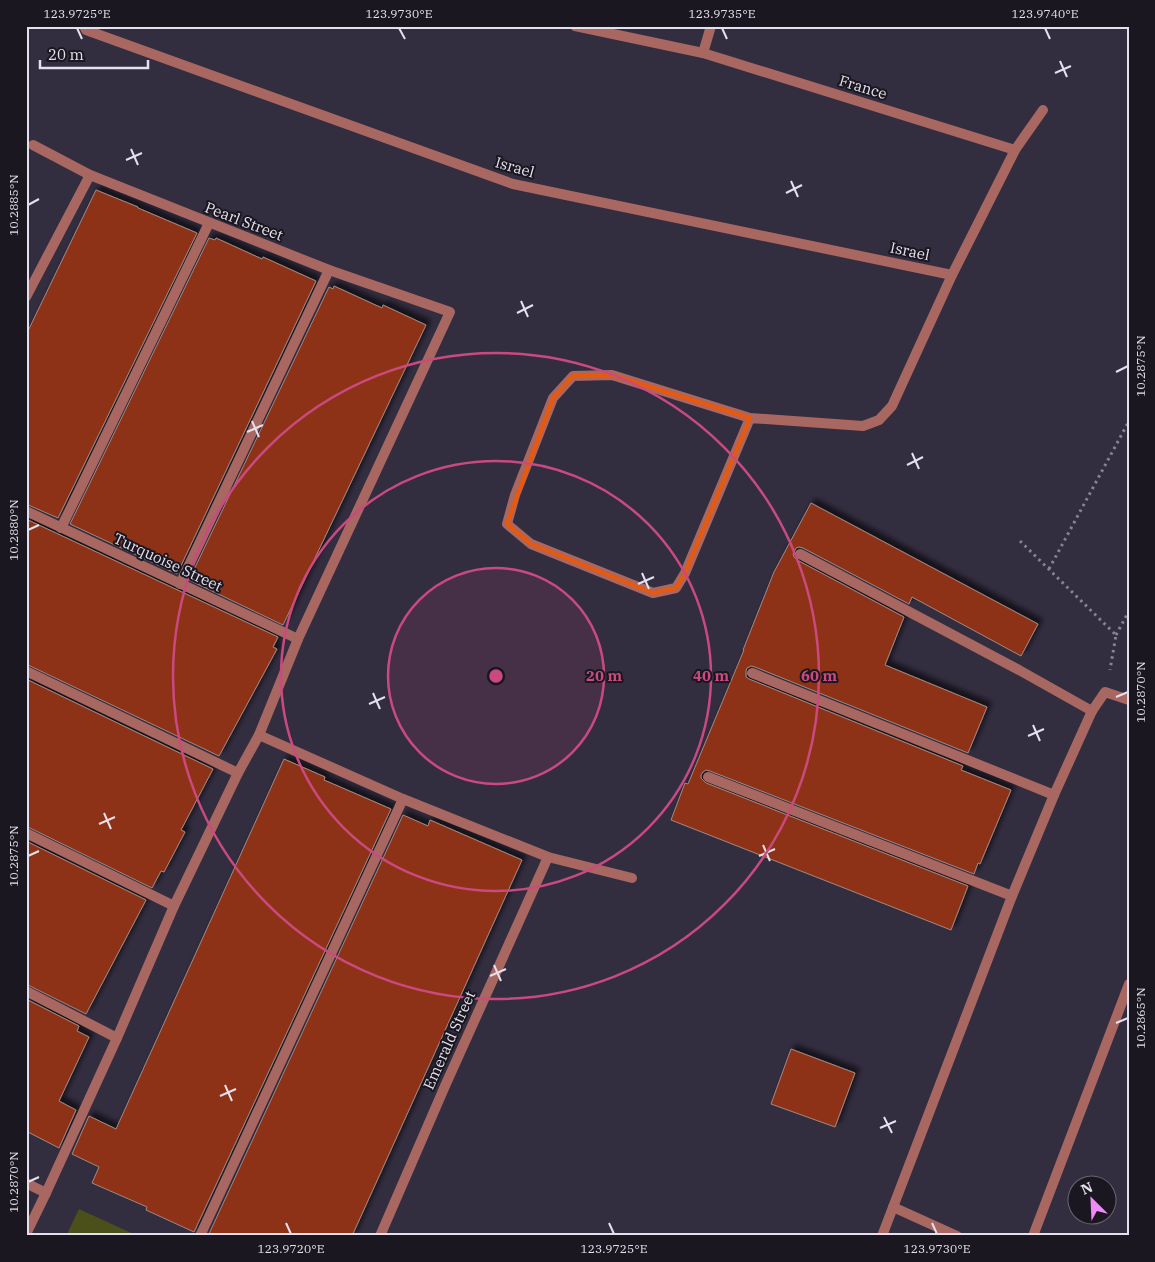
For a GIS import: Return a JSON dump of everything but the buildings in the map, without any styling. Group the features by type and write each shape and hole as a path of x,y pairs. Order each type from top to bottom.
{"street":[{"name":"France","path":"575,26 703,53 1015,150"},
{"path":"703,53 711,26"},
{"name":"Israel","path":"85,28 513,184 952,275"},
{"path":"750,418 684,574 676,588 653,593 530,544 507,524 514,495 553,398 573,376 612,375 750,418 863,426 879,420 892,406 952,275 1015,150 1043,110"},
{"name":"Pearl Street","path":"33,145 90,176 329,270 450,312 298,640"},
{"path":"26,297 90,176"},
{"path":"61,528 209,223"},
{"path":"180,584 329,270"},
{"name":"Turquoise Street","path":"26,511 298,640"},
{"path":"800,554 1019,670 1092,711"},
{"path":"26,1234 117,1038 174,906 238,773 259,735 298,640"},
{"path":"26,671 238,773"},
{"path":"752,673 1054,796"},
{"path":"882,1236 1012,896 1092,711 1105,692 1129,700"},
{"path":"259,735 403,799 548,857 632,878"},
{"path":"708,777 1012,896"},
{"path":"200,1236 403,799"},
{"path":"26,833 174,906"},
{"name":"Emerald Street","path":"380,1236 548,857"},
{"path":"1033,1236 1129,984"},
{"path":"26,991 117,1038"},
{"path":"26,1183 46,1193"},
{"path":"893,1207 957,1236"}],"path":[{"path":"1049,569 1129,421"},
{"path":"1020,541 1116,636"},
{"path":"1105,692 1116,636 1129,611"}],"highlighted area":[{"path":"612,375 750,418 685,573 676,588 653,593 531,544 507,524 553,398 573,376"}],"green space":[{"path":"79,1209 138,1236 66,1236"}]}
